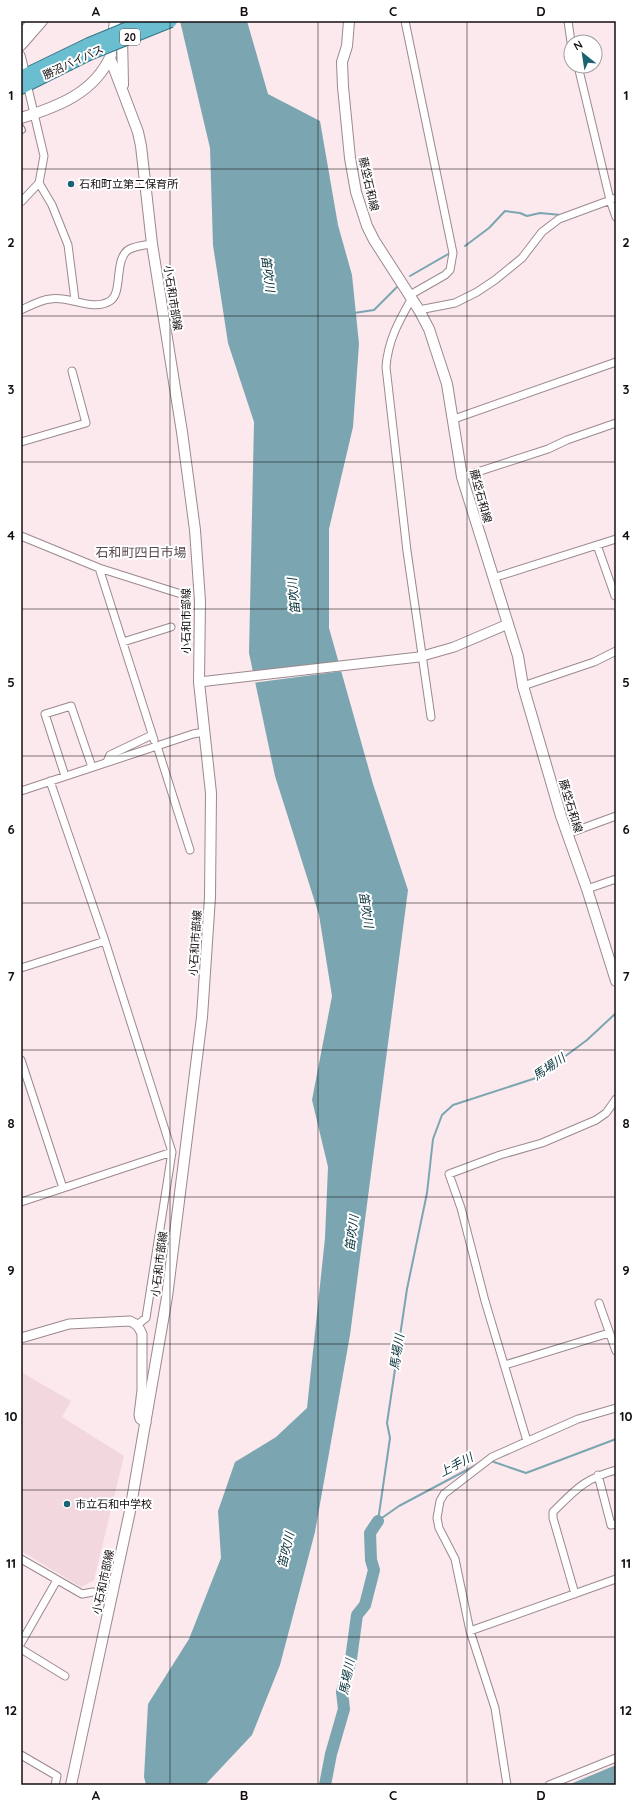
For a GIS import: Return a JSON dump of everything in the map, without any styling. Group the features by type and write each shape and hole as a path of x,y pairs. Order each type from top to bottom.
{"highway":[{"name":"20","path":"23,72 89,49 146,21"},
{"name":"勝沼バイパス","path":"25,88 89,49 171,21"}],"main road":[{"path":"21,45 42,21"},
{"name":"小石和市部線","path":"71,1785 129,1517 167,1297 206,975 210,897 211,793 199,682 200,601 194,530 182,432 152,244 139,139 110,58 115,21"},
{"name":"小石和市部線","path":"21,118 35,114 71,99 85,90 98,78 117,46 121,21"},
{"name":"小石和市部線","path":"121,21 124,99"},
{"name":"藤垈石和線","path":"349,21 347,46 342,62 350,158 360,208 367,226 410,295 429,329 447,384 454,419 462,477 518,656 523,686 567,834 612,957 616,981"},
{"path":"98,78 112,76 118,80"}],"street":[{"path":"21,33 31,21"},
{"path":"405,21 452,252 450,270 445,275 410,295 393,333 387,352 386,367 407,551 431,717"},
{"path":"568,21 570,34"},
{"path":"21,55 23,72"},
{"path":"580,74 613,199 616,217"},
{"path":"21,202 39,183 44,156 35,114 25,88"},
{"path":"39,183 52,206 68,245 75,300"},
{"path":"419,310 455,303 477,292 495,280 522,258 542,232 559,219 613,199"},
{"path":"21,310 49,298 75,300 99,305 112,299 124,254 131,249 152,244"},
{"path":"454,419 616,362"},
{"path":"21,442 86,423 72,371"},
{"path":"462,477 548,449 567,440 616,423"},
{"path":"21,536 99,568 181,594"},
{"path":"493,578 616,539"},
{"path":"597,545 615,596"},
{"path":"99,568 153,738 110,755 107,762"},
{"path":"199,682 210,682 421,656 454,647 508,624"},
{"path":"123,642 171,627"},
{"path":"523,686 594,662 616,651"},
{"path":"66,776 45,714 71,706 92,767"},
{"path":"21,790 193,734 204,732"},
{"path":"158,749 190,850"},
{"path":"50,781 105,941 172,1152 146,1318 138,1325"},
{"path":"567,834 616,816"},
{"path":"587,889 616,879"},
{"path":"21,968 105,941"},
{"path":"21,1060 63,1188"},
{"path":"527,1441 485,1301 461,1208 449,1174 500,1155 542,1143 596,1120 606,1113 616,1100"},
{"path":"21,1202 172,1152"},
{"path":"599,1303 616,1351"},
{"path":"21,1338 69,1324 130,1321 138,1325 142,1334 142,1390 139,1415 140,1419 146,1423"},
{"path":"505,1365 610,1333"},
{"path":"507,1785 494,1708 470,1631 455,1559 440,1528 437,1518 440,1501 444,1494 485,1464 492,1457 578,1419 616,1408"},
{"path":"575,1594 553,1518 553,1512 580,1485 598,1475 616,1470"},
{"path":"598,1475 611,1525 616,1524"},
{"path":"21,1559 82,1594 93,1592"},
{"path":"470,1631 616,1579"},
{"path":"21,1643 58,1580"},
{"path":"21,1649 65,1676"},
{"path":"21,1755 57,1776 55,1785"},
{"path":"548,1785 616,1758"}],"shaded area":[{"name":"市立石和中学校","path":"21,1372 71,1401 62,1417 124,1456 94,1580 81,1587 21,1551"}],"water":[{"name":"笛吹川","path":"180,21 247,21 268,94 320,121 338,225 352,275 359,344 353,427 329,529 329,628 373,784 408,890 350,1335 315,1532 280,1665 252,1735 205,1785 146,1785 144,1777 148,1704 189,1639 221,1558 218,1511 235,1462 276,1437 307,1408 325,1238 328,1167 312,1100 332,996 319,915 275,776 249,653 254,422 228,343 213,245 210,148"},
{"path":"616,1765 616,1785 568,1785"}],"pier":[{"path":"341,663 343,671 253,683 251,674"}],"waterway":[{"path":"465,246 489,228 505,211 520,213 527,216 540,213 561,215"},
{"path":"410,276 450,253"},
{"path":"354,313 374,310 397,287"},
{"name":"馬場川","path":"378,1521 390,1438 387,1423 407,1289 427,1193 433,1139 442,1115 453,1105 536,1078 587,1040 616,1013"},
{"name":"上手川","path":"491,1461 526,1473 616,1439"},
{"name":"上手川","path":"379,1520 399,1506 478,1464"},
{"name":"馬場川","path":"325,1785 331,1754 344,1709 342,1692 351,1659 357,1615 365,1605 374,1570 371,1560 370,1533 378,1521"}],"place":[{"name":"石和町立第二保育所","path":"71,184"},
{"name":"市立石和中学校","path":"67,1504"}],"district":[{"name":"石和町四日市場","path":"141,552"}]}
